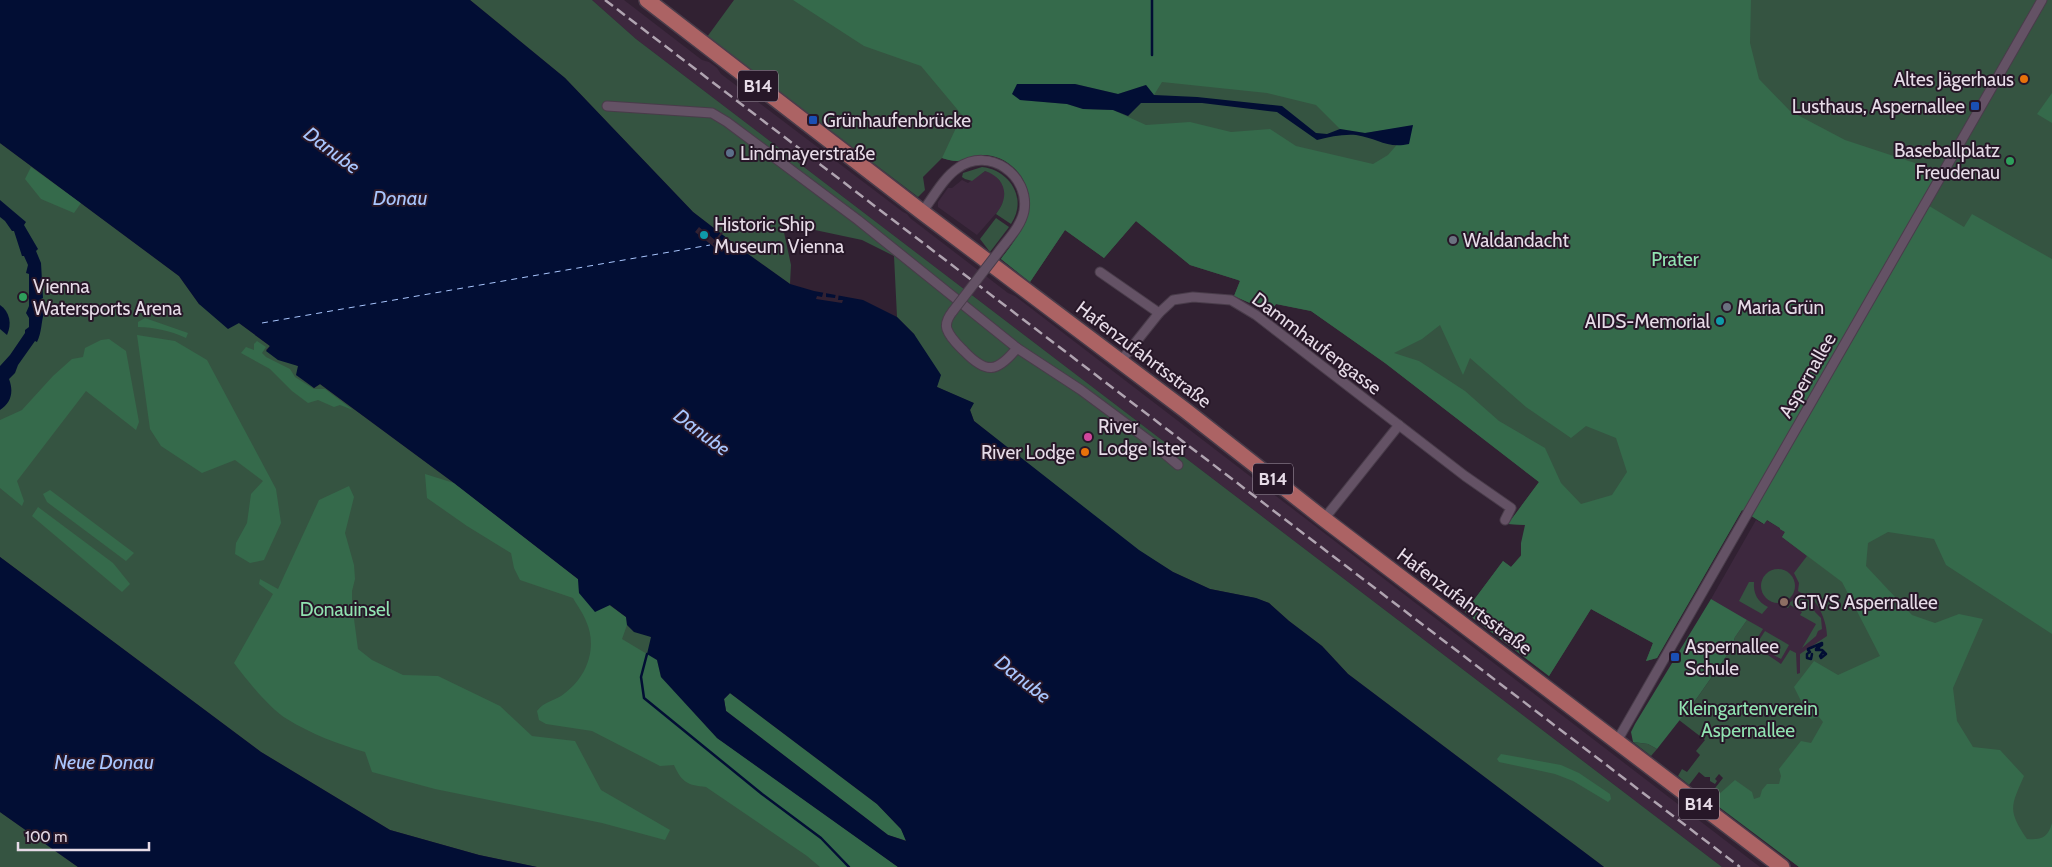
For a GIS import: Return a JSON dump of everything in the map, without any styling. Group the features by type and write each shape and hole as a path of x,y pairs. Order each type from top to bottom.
{"main road":[{"name":"Hafenzufahrtsstraße","path":"647,0 1616,741"},
{"name":"B14","path":"1616,741 1782,867"}],"street":[{"name":"Aspernallee","path":"1616,741 2042,0"},
{"path":"607,106 712,113 754,141 858,220 1017,348 1081,390 1151,442 1178,465"},
{"path":"922,212 958,168 969,162 982,160 993,162 1006,168 1016,176 1022,188 1024,212 1015,230 953,311 946,323 952,339 976,363 984,368 996,367 1006,362 1017,348"},
{"path":"1100,272 1159,312"},
{"name":"Dammhaufengasse","path":"1120,362 1159,312 1173,300 1193,297 1231,300 1256,315 1465,476 1512,508 1505,520"},
{"path":"1324,519 1399,425"}],"shaded area":[{"path":"592,0 624,0 702,60 709,62 721,74 907,214 1008,293 1015,296 1760,867 1722,867 636,39"},
{"path":"985,171 994,174 1004,186 1005,198 999,210 977,235 938,207 938,202 948,188 952,188 962,180 968,183"},
{"name":"GTVS Aspernallee","path":"1756,520 1763,524 1766,520 1780,528 1785,532 1782,537 1842,582 1880,656 1797,683 1735,637 1711,599"}],"green space":[{"path":"470,0 592,0 636,39 1722,867 1604,867 1348,674 1322,646 1269,603 1255,598 1210,589 1173,572 1139,551 974,421 970,410 973,403 937,387 914,334 897,317 894,256 862,240 782,223 791,265 790,284 693,212 565,78"},
{"name":"Prater","path":"734,0 2052,0 2052,867 1799,867 1708,797 1723,778 1719,774 1715,779 1717,781 1715,784 1710,781 1710,777 1705,777 1699,772 1689,785 1678,776 1682,769 1687,772 1700,755 1696,751 1705,740 1679,720 1732,648 1735,637 1747,620 1763,629 1753,645 1781,664 1790,650 1796,653 1797,674 1800,673 1800,654 1827,636 1826,626 1820,609 1809,596 1798,591 1799,583 1794,573 1807,556 1782,537 1785,532 1767,520 1764,524 1742,510 1657,658 1646,661 1653,643 1591,609 1549,676 1465,612 1503,561 1511,567 1538,535 1525,525 1508,524 1539,482 1385,363 1311,311 1276,304 1267,315 1259,307 1234,296 1240,281 1190,265 1136,221 1104,258 1065,230 1030,282 1001,259 1020,232 1028,214 1028,194 1025,184 1014,168 997,157 987,155 957,161 942,158 923,177 925,190 918,197 707,37"},
{"name":"Prater","path":"793,0 1751,0 1750,43 1759,79 1790,111 1845,140 1924,166 1937,173 1921,201 1964,227 1972,214 2052,259 2052,634 1946,565 1934,539 1888,532 1868,543 1866,566 1912,615 1935,623 1959,614 1983,619 1953,688 1957,721 1973,747 2000,750 2024,776 2014,801 2013,808 2016,821 2027,839 2043,837 2048,832 2052,823 2052,867 1799,867 1719,807 1717,796 1735,780 1752,792 1754,799 1760,797 1762,790 1767,784 1779,784 1781,776 1779,769 1801,741 1811,743 1823,722 1819,717 1810,719 1794,687 1814,661 1838,675 1880,656 1842,582 1782,537 1785,532 1780,528 1767,520 1764,524 1742,510 1657,658 1646,661 1653,643 1591,609 1549,676 1465,612 1503,561 1511,567 1521,556 1521,543 1525,525 1508,524 1539,482 1385,363 1311,311 1276,304 1267,315 1259,307 1234,296 1240,281 1190,265 1136,221 1104,258 1065,230 1030,282 1001,259 1020,232 1028,214 1028,194 1021,176 1014,168 997,157 987,155 957,161 942,158 962,115 921,66 864,46","holes":["1162,82 1267,93 1316,105 1340,129 1365,133 1413,126 1388,155 1373,164 1296,146 1270,129 1231,132 1190,122 1146,125 1113,110 1083,109 1067,104 1020,100 1017,84 1075,84 1118,94 1146,85 1154,95","1440,325 1463,375 1470,358 1526,407 1571,438 1586,426 1616,438 1627,472 1612,495 1581,504 1561,483 1545,448 1499,421 1465,391 1419,361 1394,353 1422,339"]},
{"path":"2052,93 2052,123 2037,114"},
{"name":"Donauinsel","path":"0,143 179,276 199,304 239,323 270,346 266,350 298,366 314,388 320,384 454,483 651,637 717,738 898,867 537,867 479,855 390,830 261,752 0,557"},
{"path":"31,167 81,203 74,213 41,199 25,179"},
{"path":"982,167 992,169 1001,174 1013,187 1018,205 1011,224 996,214 1004,195 1004,189 998,178 985,171 972,181 962,177 963,173"},
{"path":"996,218 1009,227 990,252 980,239"},
{"path":"145,318 188,333 186,338 162,330 138,327 138,322"},
{"path":"137,335 175,341 207,360 276,489 281,523 264,560 250,563 235,554 236,543 247,523 251,494 263,481 235,460 202,473 161,446 150,429"},
{"path":"109,339 126,351 139,422 136,430 86,391 17,481 24,501 22,506 0,488 0,420 22,410 53,376 72,359 83,357 85,348 101,340"},
{"path":"257,341 266,347 262,353 266,357 290,369 295,377 314,389 325,389 353,410 340,405 334,407 318,400 308,403 292,391 270,369 241,353 246,347 254,350 254,344"},
{"path":"425,474 454,483 578,579 579,593 609,605 626,617 627,625 622,639 657,660 661,677 717,738 898,867 820,867 807,856 706,787 686,782 674,765 660,766 592,731 546,724 539,720 537,711 565,693 579,679 584,670 588,661 591,641 585,618 573,598 520,580 514,568 511,553 467,526 427,498"},
{"path":"349,486 354,497 345,533 354,565 355,579 352,591 352,604 358,649 372,660 403,675 438,676 500,706 532,736 575,741 601,790 670,830 665,840 602,823 435,789 372,772 365,752 325,738 287,719 259,693 234,663 273,594 259,584 260,579 278,589 319,500"},
{"path":"50,490 134,553 126,561 47,502 43,494"},
{"path":"38,507 113,563 130,584 122,592 32,516"},
{"path":"1778,569 1790,574 1795,586 1790,598 1778,603 1766,598 1761,586 1766,574"},
{"path":"1749,582 1754,582 1754,590 1757,597 1761,603 1768,607 1762,614 1739,601"},
{"path":"1796,596 1809,600 1815,612 1821,618 1822,629 1802,648 1816,624 1800,615 1802,612 1790,605 1788,608 1784,606"},
{"path":"1711,599 1747,620 1735,637 1732,648 1697,698 1657,749 1648,744 1633,742 1631,732 1635,724"},
{"path":"1765,631 1789,645 1781,659 1756,645"},
{"path":"730,693 877,804 901,829 907,841 888,835 726,711 724,699"},
{"path":"1633,742 1648,744 1657,749 1651,756"},
{"path":"1501,754 1561,765 1579,773 1610,794 1611,799 1608,802 1573,781 1555,774 1499,762 1497,759"},
{"path":"0,812 78,867 0,867"}],"water":[{"name":"Donau","path":"0,0 470,0 565,78 693,212 741,249 790,284 814,291 863,300 897,317 914,334 941,375 937,387 974,403 970,410 974,421 1139,550 1173,572 1210,589 1256,598 1269,603 1322,646 1348,674 1604,867 898,867 717,738 661,677 657,660 647,654 651,637 634,632 627,625 626,617 610,605 595,612 579,593 578,579 454,483 320,384 314,388 296,375 298,366 278,360 266,351 270,346 239,323 228,329 199,304 179,276 0,143","holes":["730,693 877,804 901,829 906,841 888,835 726,711 724,699"]},
{"path":"1017,84 1075,84 1118,94 1146,85 1154,95 1197,97 1282,106 1316,133 1327,134 1340,129 1365,133 1413,125 1409,144 1388,144 1356,135 1341,135 1317,140 1277,112 1202,103 1141,103 1128,116 1113,110 1083,109 1067,104 1020,100 1012,94"},
{"name":"Vienna Watersports Arena","path":"0,200 26,222 24,225 38,249 36,251 41,263 43,298 41,299 41,306 44,313 37,342 35,341 18,365 15,373 9,379 11,393 9,401 0,410 0,366 29,327 29,318 26,313 29,306 29,274 26,273 28,265 24,256 22,256 14,231 0,217"},
{"path":"0,305 6,311 9,318 7,335 0,329"},
{"name":"Neue Donau","path":"0,557 261,752 390,830 479,855 537,867 78,867 0,812"}],"pier":[{"path":"699,227 715,240 721,232 723,233 717,240 717,243 715,241 713,244 714,247 695,232"},
{"path":"824,290 826,291 826,297 835,298 836,293 839,293 838,300 843,300 842,303 816,299 817,296 822,297"}],"waterway":[{"path":"1152,0 1152,55"},
{"path":"1808,649 1822,643 1822,645 1817,648 1819,649 1819,647 1818,647 1817,648 1816,649 1816,650 1822,650 1826,654 1821,658 1820,656 1823,652"},
{"path":"1808,650 1810,652 1807,654 1807,658 1811,659 1812,654"},
{"path":"647,654 641,677 644,698 762,794 821,838 849,867"}],"ferry route":[{"path":"262,323 710,245"}],"railway":[{"path":"605,0 1740,867"}],"place":[{"name":"Altes Jägerhaus","path":"2024,79"},
{"name":"Lusthaus, Aspernallee","path":"1975,106"},
{"name":"Grünhaufenbrücke","path":"813,120"},
{"name":"Lindmayerstraße","path":"730,153"},
{"name":"Baseballplatz Freudenau","path":"2010,161"},
{"name":"Historic Ship Museum Vienna","path":"704,235"},
{"name":"Waldandacht","path":"1453,240"},
{"name":"Vienna Watersports Arena","path":"23,297"},
{"name":"Maria Grün","path":"1727,307"},
{"name":"AIDS-Memorial","path":"1720,321"},
{"name":"River Lodge Ister","path":"1088,437"},
{"name":"River Lodge","path":"1085,452"},
{"name":"GTVS Aspernallee","path":"1784,602"},
{"name":"Aspernallee Schule","path":"1675,657"}],"water label":[{"name":"Danube","path":"332,150"},
{"name":"Danube","path":"702,432"},
{"name":"Danube","path":"1023,679"}],"park label":[{"name":"Kleingartenverein Aspernallee","path":"1748,719"}]}
